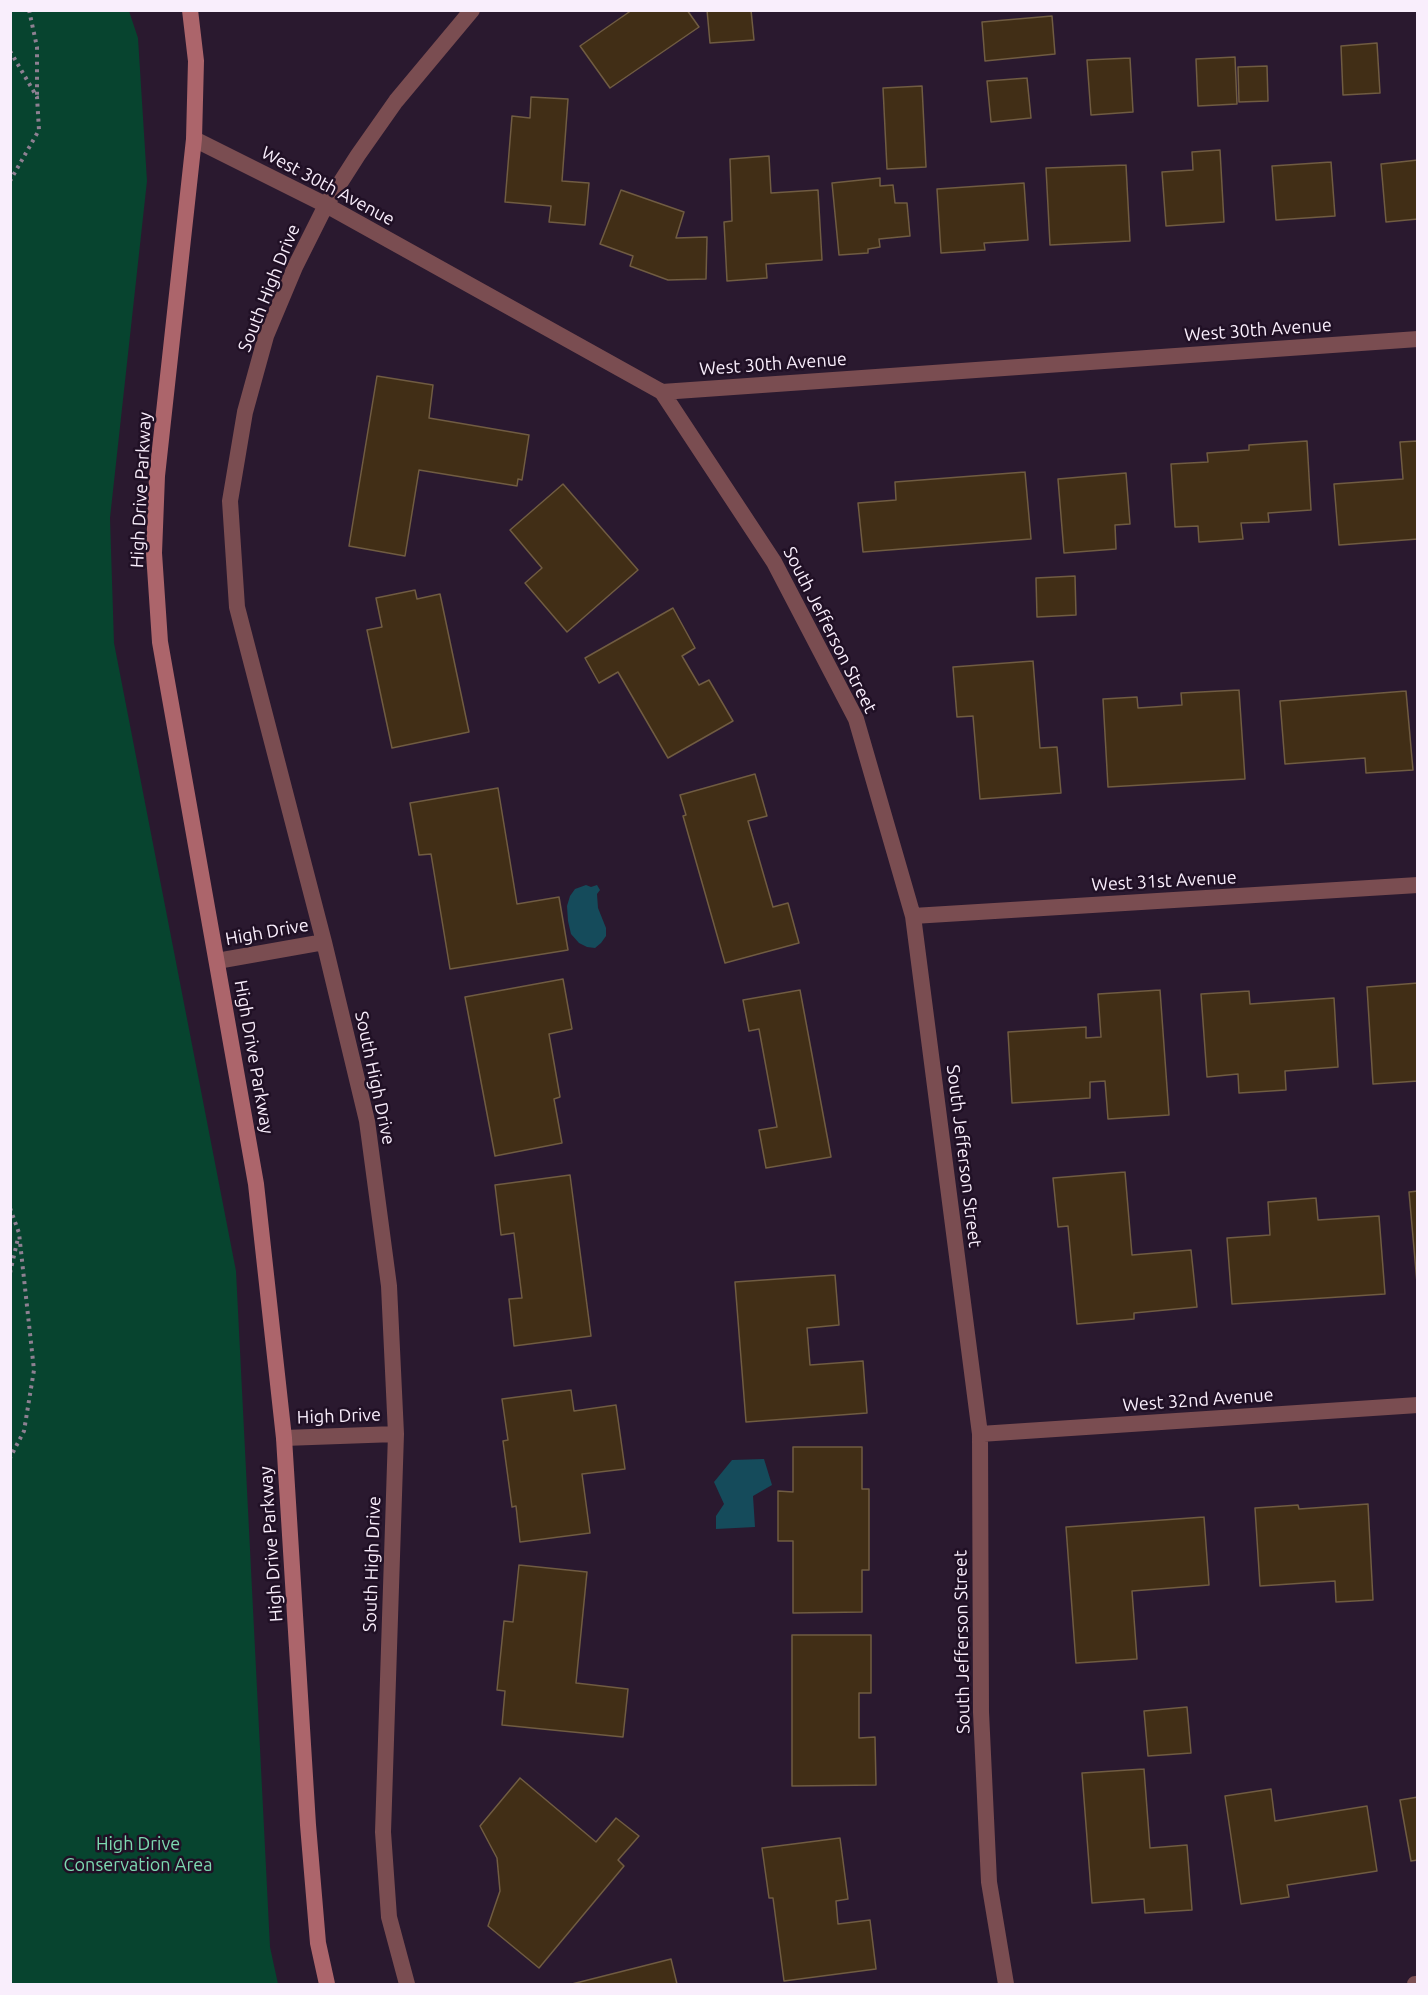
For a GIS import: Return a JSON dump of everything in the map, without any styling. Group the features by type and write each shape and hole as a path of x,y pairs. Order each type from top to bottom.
{"main road":[{"path":"190,10 196,61 194,139"},
{"name":"High Drive Parkway","path":"194,139 157,476 154,553 160,642 256,1184 284,1438 309,1837 318,1943 327,1984"}],"street":[{"name":"South High Drive","path":"407,1984 389,1917 383,1832 396,1434 389,1286 367,1121 324,942 237,607 230,501 245,412 266,336 295,267 326,205 358,155 396,101 472,10"},
{"name":"West 30th Avenue","path":"194,139 326,205 662,392 1418,339"},
{"name":"South Jefferson Street","path":"662,392 774,562 856,719 913,916 980,1434 981,1712 989,1882 1006,1984"},
{"name":"West 31st Avenue","path":"913,916 1418,885"},
{"name":"High Drive","path":"217,960 324,942"},
{"name":"West 32nd Avenue","path":"980,1434 1418,1405"},
{"name":"High Drive","path":"284,1438 396,1434"}],"path":[{"path":"10,181 39,130 37,47 29,10"},
{"path":"10,51 37,97"},
{"path":"10,1208 19,1233 34,1370 24,1431 10,1458"},
{"path":"10,1273 19,1233"}],"green space":[{"name":"High Drive Conservation Area","path":"11,10 129,11 138,38 147,181 110,518 114,643 236,1271 270,1947 278,1984 11,1984"}],"water":[{"path":"586,885 591,887 597,885 600,890 597,894 598,908 606,928 606,936 595,948 579,943 571,934 568,921 567,906 570,896 575,889"},
{"path":"764,1459 772,1485 753,1496 755,1527 716,1529 716,1516 724,1504 714,1482 732,1460"}],"building":[{"path":"632,10 687,10 699,27 610,88 580,46"},
{"path":"707,10 751,10 754,40 710,43"},
{"path":"1052,16 1055,54 985,61 982,22"},
{"path":"1377,43 1380,93 1343,95 1341,46"},
{"path":"1235,57 1237,104 1198,106 1196,59"},
{"path":"1130,58 1133,112 1091,115 1087,60"},
{"path":"1267,66 1268,101 1239,102 1238,67"},
{"path":"1027,78 1031,118 991,122 987,81"},
{"path":"922,86 926,167 887,169 883,88"},
{"path":"531,97 568,99 562,181 589,183 585,225 549,222 551,206 505,202 512,116 530,118"},
{"path":"1220,150 1224,222 1166,226 1162,172 1193,170 1192,152"},
{"path":"769,156 771,193 818,190 822,260 766,264 767,278 727,281 724,222 732,221 730,159"},
{"path":"1418,160 1418,219 1386,222 1381,164"},
{"path":"1331,162 1335,216 1276,220 1272,166"},
{"path":"1126,165 1130,241 1050,245 1046,168"},
{"path":"880,178 880,186 893,185 895,203 907,203 910,236 879,239 880,247 868,249 868,253 839,255 832,183"},
{"path":"1024,183 1028,240 984,243 985,250 941,253 937,189"},
{"path":"621,190 684,212 676,238 707,237 706,279 668,280 630,266 633,256 600,244"},
{"path":"377,376 433,385 429,418 529,435 522,480 518,479 517,486 419,470 405,556 349,546"},
{"path":"1307,441 1311,510 1268,513 1269,522 1241,523 1243,539 1199,542 1198,526 1175,527 1171,464 1208,462 1207,453 1249,450 1249,445"},
{"path":"1418,441 1418,539 1339,545 1334,484 1403,479 1400,442"},
{"path":"1025,472 1031,539 863,552 858,503 896,500 895,482"},
{"path":"1126,473 1130,524 1115,525 1116,549 1064,553 1058,479"},
{"path":"563,484 638,570 567,632 525,583 542,568 510,530"},
{"path":"1075,576 1076,615 1037,617 1036,578"},
{"path":"415,590 417,599 440,594 469,732 392,748 367,630 382,627 376,598"},
{"path":"673,608 695,648 682,656 699,685 709,680 733,721 668,758 618,672 599,683 585,658"},
{"path":"1033,661 1040,748 1057,747 1061,793 980,799 973,716 957,717 953,667"},
{"path":"1239,690 1245,779 1108,787 1103,699 1137,697 1138,708 1182,705 1181,693"},
{"path":"1406,691 1413,770 1366,773 1365,758 1285,764 1280,701"},
{"path":"755,774 767,816 748,821 773,907 788,903 799,943 725,963 683,816 686,815 680,795"},
{"path":"498,788 517,904 559,897 568,950 450,969 431,854 419,855 410,803"},
{"path":"563,979 572,1029 549,1034 560,1097 554,1099 562,1143 495,1156 465,997"},
{"path":"1418,983 1418,1081 1373,1084 1367,987"},
{"path":"800,990 831,1157 766,1168 759,1130 777,1127 759,1029 749,1031 743,1000"},
{"path":"1160,990 1169,1115 1108,1119 1105,1081 1090,1082 1090,1098 1012,1103 1008,1032 1086,1027 1086,1038 1101,1037 1098,994"},
{"path":"1249,991 1250,1004 1334,998 1338,1067 1285,1071 1286,1090 1239,1093 1238,1074 1207,1077 1201,994"},
{"path":"1125,1172 1132,1255 1191,1250 1197,1307 1134,1313 1134,1319 1077,1324 1068,1226 1058,1227 1053,1178"},
{"path":"570,1175 591,1336 514,1346 509,1299 522,1298 514,1233 501,1235 495,1185"},
{"path":"1418,1191 1418,1294 1409,1192"},
{"path":"1316,1198 1318,1220 1379,1216 1385,1294 1232,1304 1227,1238 1270,1235 1268,1202"},
{"path":"835,1275 839,1325 807,1328 810,1365 863,1361 867,1413 746,1422 735,1282"},
{"path":"571,1390 574,1411 616,1405 625,1469 582,1474 590,1533 520,1542 516,1506 512,1507 503,1441 508,1440 502,1399"},
{"path":"793,1447 862,1447 862,1489 869,1489 869,1570 862,1570 862,1612 793,1613 793,1541 778,1541 778,1491 793,1492"},
{"path":"1368,1504 1373,1600 1336,1602 1335,1581 1260,1586 1255,1508 1298,1505 1299,1509"},
{"path":"1204,1517 1209,1585 1132,1591 1137,1659 1076,1663 1066,1527"},
{"path":"519,1565 587,1572 576,1683 628,1689 623,1737 502,1725 505,1691 497,1690 504,1621 513,1622"},
{"path":"792,1635 871,1635 871,1693 859,1693 859,1738 875,1737 876,1785 792,1786"},
{"path":"1187,1707 1191,1753 1148,1756 1144,1711"},
{"path":"1144,1769 1150,1848 1187,1845 1192,1910 1145,1913 1144,1899 1092,1903 1082,1773"},
{"path":"520,1778 596,1842 616,1818 639,1836 618,1860 624,1866 539,1968 488,1926 500,1891 497,1858 480,1826"},
{"path":"1271,1789 1275,1821 1367,1806 1377,1871 1287,1885 1289,1897 1241,1904 1225,1796"},
{"path":"1418,1797 1418,1860 1411,1861 1400,1800"},
{"path":"840,1838 848,1899 836,1901 838,1924 870,1920 876,1969 784,1981 773,1898 769,1898 762,1848"},
{"path":"671,1959 677,1984 572,1984"}]}
